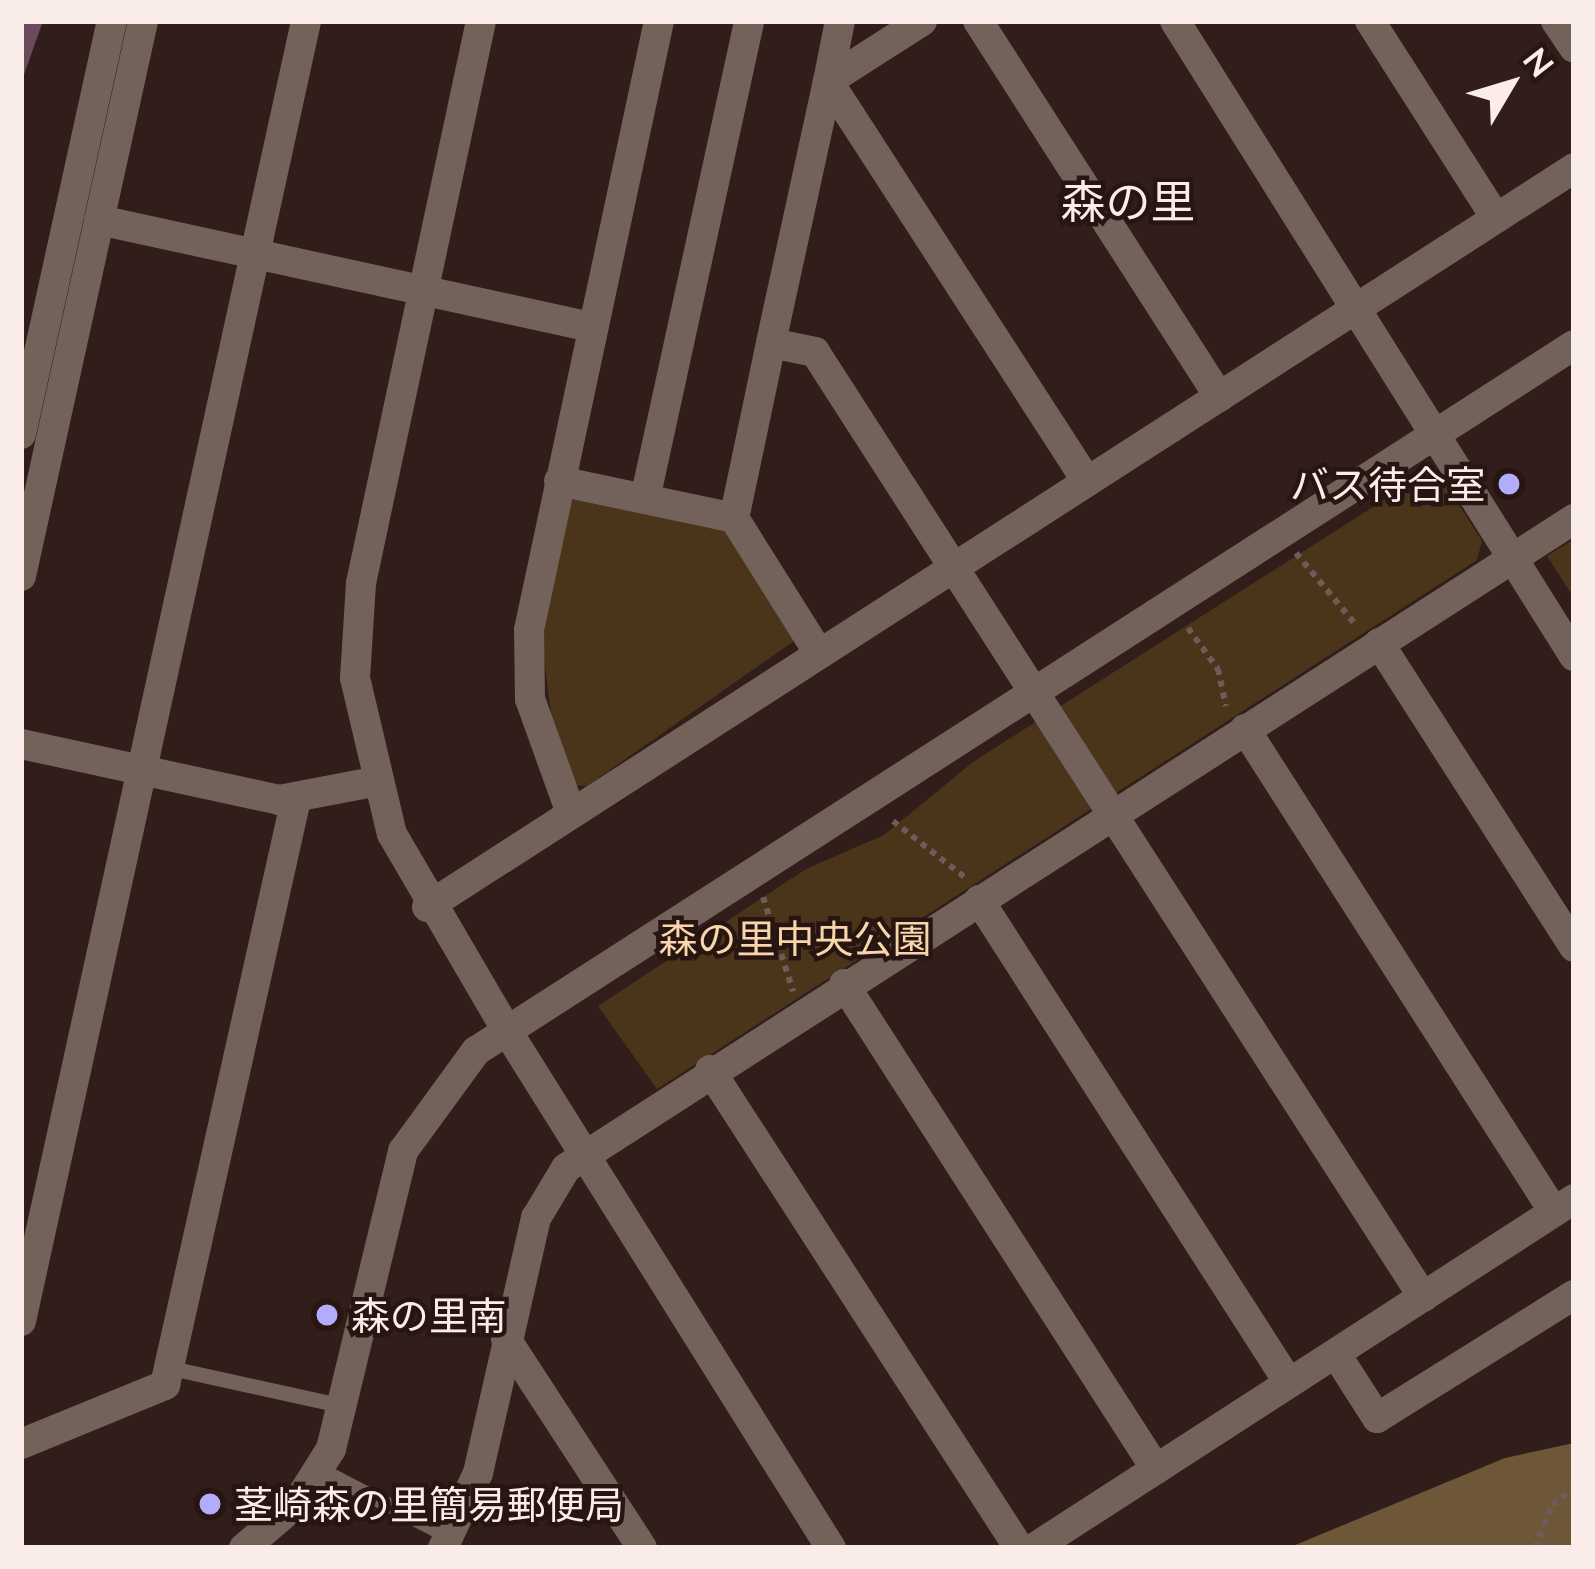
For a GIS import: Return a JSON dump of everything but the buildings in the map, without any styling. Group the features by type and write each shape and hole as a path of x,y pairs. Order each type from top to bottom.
{"street":[{"path":"21,434 112,21"},
{"path":"21,576 142,21"},
{"path":"22,1312 306,21"},
{"path":"481,21 355,633 373,782 428,907 831,1548"},
{"path":"571,812 538,734 528,664 559,481 659,21"},
{"path":"645,499 749,21"},
{"path":"818,652 734,518 840,21"},
{"path":"828,81 922,21"},
{"path":"978,21 1219,397"},
{"path":"1175,21 1360,308 1574,656"},
{"path":"1370,21 1496,218"},
{"path":"1556,21 1574,49"},
{"path":"828,81 1087,482"},
{"path":"428,907 1574,168"},
{"path":"99,220 591,327"},
{"path":"771,343 815,352 1423,1298"},
{"path":"244,1548 321,1470 345,1406 403,1151 446,1084 504,1026 1574,345"},
{"path":"559,481 734,518"},
{"path":"450,1544 478,1474 542,1200 583,1154 1574,519"},
{"path":"1374,646 1574,946"},
{"path":"1034,1548 1564,1206 1245,729"},
{"path":"21,744 296,799 373,782"},
{"path":"21,1444 145,1400 171,1368 296,799"},
{"path":"976,902 1289,1383"},
{"path":"844,984 1156,1469"},
{"path":"710,1070 1019,1548"},
{"path":"1336,1354 1377,1418 1574,1295"},
{"path":"506,1339 642,1548"}],"lane":[{"path":"171,1368 345,1406"},
{"path":"321,1470 450,1544"}],"path":[{"path":"1294,548 1374,646"},
{"path":"1182,621 1245,729"},
{"path":"893,821 920,852 959,867 976,902"},
{"path":"762,891 779,968 808,1008"},
{"path":"1535,1548 1552,1505 1574,1488"}],"green space":[{"name":"森の里中央公園","path":"1420,477 1447,486 1482,541 1477,560 657,1089 598,1006 806,869 884,835 973,762"},
{"path":"571,493 721,525 794,641 587,786 571,785 554,737 542,643"},
{"path":"1574,539 1574,598 1547,556"}],"shaded area":[{"path":"21,21 43,21 21,83"},
{"path":"1574,1443 1574,1548 1288,1548 1505,1458"}],"place":[{"name":"バス待合室","path":"1509,484"},
{"name":"森の里南","path":"327,1315"},
{"name":"茎崎森の里簡易郵便局","path":"210,1504"}],"district":[{"name":"森の里","path":"1128,202"}]}
